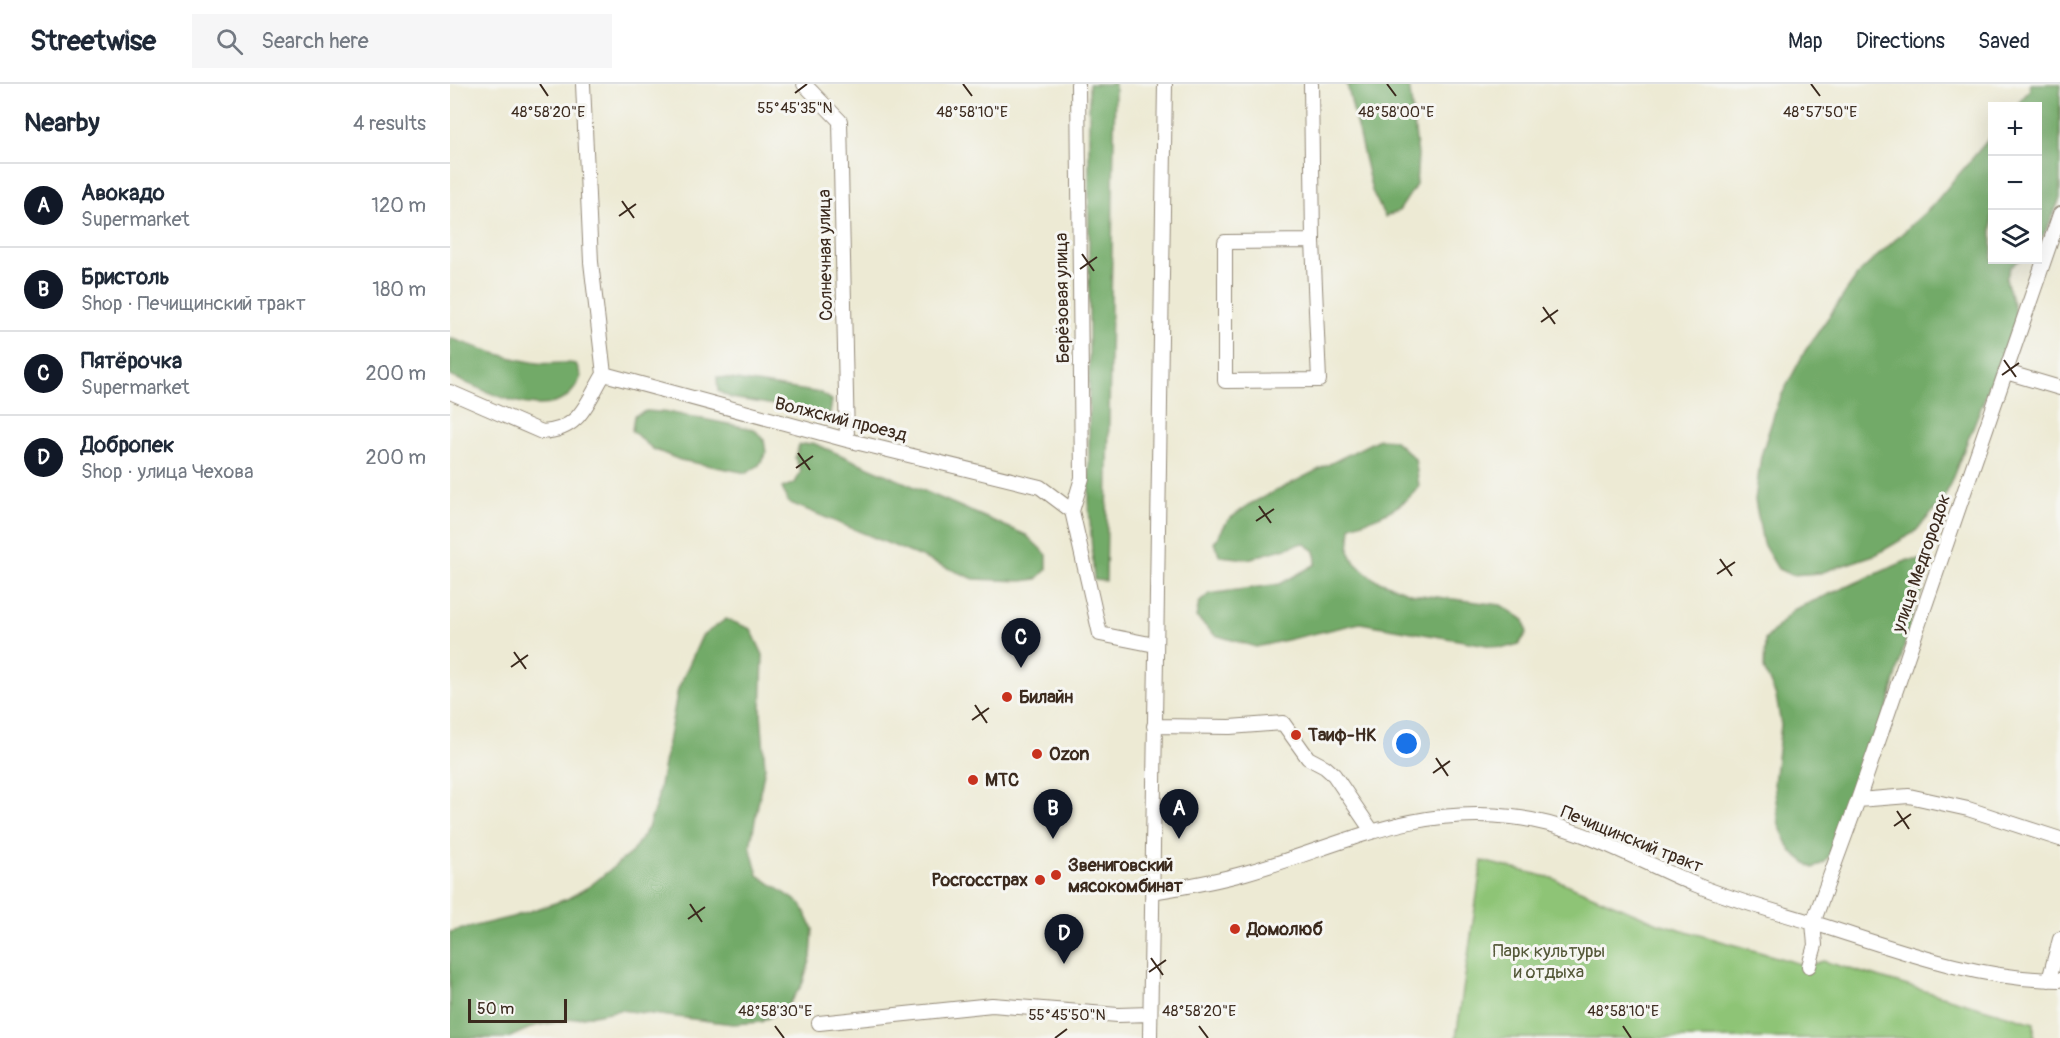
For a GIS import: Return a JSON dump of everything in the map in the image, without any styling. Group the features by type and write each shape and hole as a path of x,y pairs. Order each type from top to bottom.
{"street":[{"path":"450,392 542,432 558,431 573,423 583,411 604,375 591,262 583,84"},
{"name":"Солнечная улица","path":"804,84 840,121 847,440"},
{"name":"Берёзовая улица","path":"1072,511 1082,478 1078,84"},
{"path":"1150,1038 1164,84"},
{"path":"1311,84 1313,241 1319,380 1225,381 1225,242 1313,241"},
{"name":"улица Медгородок","path":"1809,966 1815,945 1813,923 1858,800 2060,214"},
{"path":"2006,372 2060,388"},
{"name":"Волжский проезд","path":"604,375 847,440 1040,487 1072,511"},
{"path":"1072,511 1100,634 1155,645"},
{"path":"1154,726 1230,727 1283,723 1308,758 1325,766 1334,775 1372,831"},
{"path":"1858,800 1908,796 1968,809 2060,839"},
{"name":"Печищинский тракт","path":"1152,892 1194,886 1246,873 1408,821 1442,816 1513,817 1544,823 1600,842 1696,885 1757,906 1949,966 1998,976 2055,980"},
{"path":"2055,980 2060,939"},
{"path":"819,1023 992,1005 1118,1015 1150,1014"}],"green space":[{"path":"1089,84 1115,84 1106,581 1094,580 1089,507"},
{"path":"1347,84 1409,84 1418,155 1416,185 1399,211 1385,217 1372,191"},
{"path":"2031,84 2060,84 2060,198 2042,237 2042,102 2019,102 2029,91"},
{"path":"1988,140 1988,264 2014,264 2006,279 2017,318 1944,499 1915,532 1877,554 1820,573 1791,575 1778,569 1763,544 1755,500 1761,456 1778,402 1805,351 1859,273 1932,206"},
{"path":"450,338 527,361 576,364 581,376 571,393 557,402 540,405 503,398 450,376"},
{"path":"717,377 821,393 832,400 830,414 731,398 718,391"},
{"path":"646,411 672,413 754,429 764,440 766,453 759,465 747,473 680,460 653,449 632,431 634,416"},
{"path":"1379,439 1394,440 1415,459 1419,486 1397,507 1351,526 1349,551 1355,563 1374,579 1413,594 1501,605 1524,620 1527,633 1519,644 1504,648 1360,623 1256,647 1215,635 1196,617 1199,603 1209,594 1280,584 1316,564 1315,551 1303,543 1248,559 1220,556 1214,543 1228,520 1250,504"},
{"path":"813,443 1026,535 1047,555 1047,569 1037,579 1022,581 974,579 788,502 782,488 795,483 801,471 795,458 799,445"},
{"path":"1908,560 1921,560 1931,569 1914,610 1889,703 1839,838 1825,862 1813,868 1791,851 1779,825 1774,783 1781,725 1776,696 1764,669 1765,640 1793,610"},
{"path":"726,619 751,629 763,655 761,712 765,767 750,847 758,875 801,904 813,929 811,958 802,985 786,1008 761,1022 733,1024 620,1010 535,1026 508,1038 450,1038 450,932 512,917 567,899 590,886 632,852 648,828 657,801 678,689 702,636"},
{"name":"Парк культуры и отдыха","path":"1482,861 1552,878 1658,923 1808,966 1823,961 2034,1023 2034,1038 1456,1038"}],"place":[{"name":"Пятёрочка","path":"1021,668"},
{"name":"Билайн","path":"1007,697"},
{"name":"Таиф-НК","path":"1296,735"},
{"name":"Ozon","path":"1037,754"},
{"name":"МТС","path":"973,780"},
{"name":"Бристоль","path":"1053,839"},
{"name":"Авокадо","path":"1179,839"},
{"name":"Звениговский мясокомбинат","path":"1056,875"},
{"name":"Росгосстрах","path":"1040,880"},
{"name":"Домолюб","path":"1235,929"},
{"name":"Добропек","path":"1064,964"}]}
